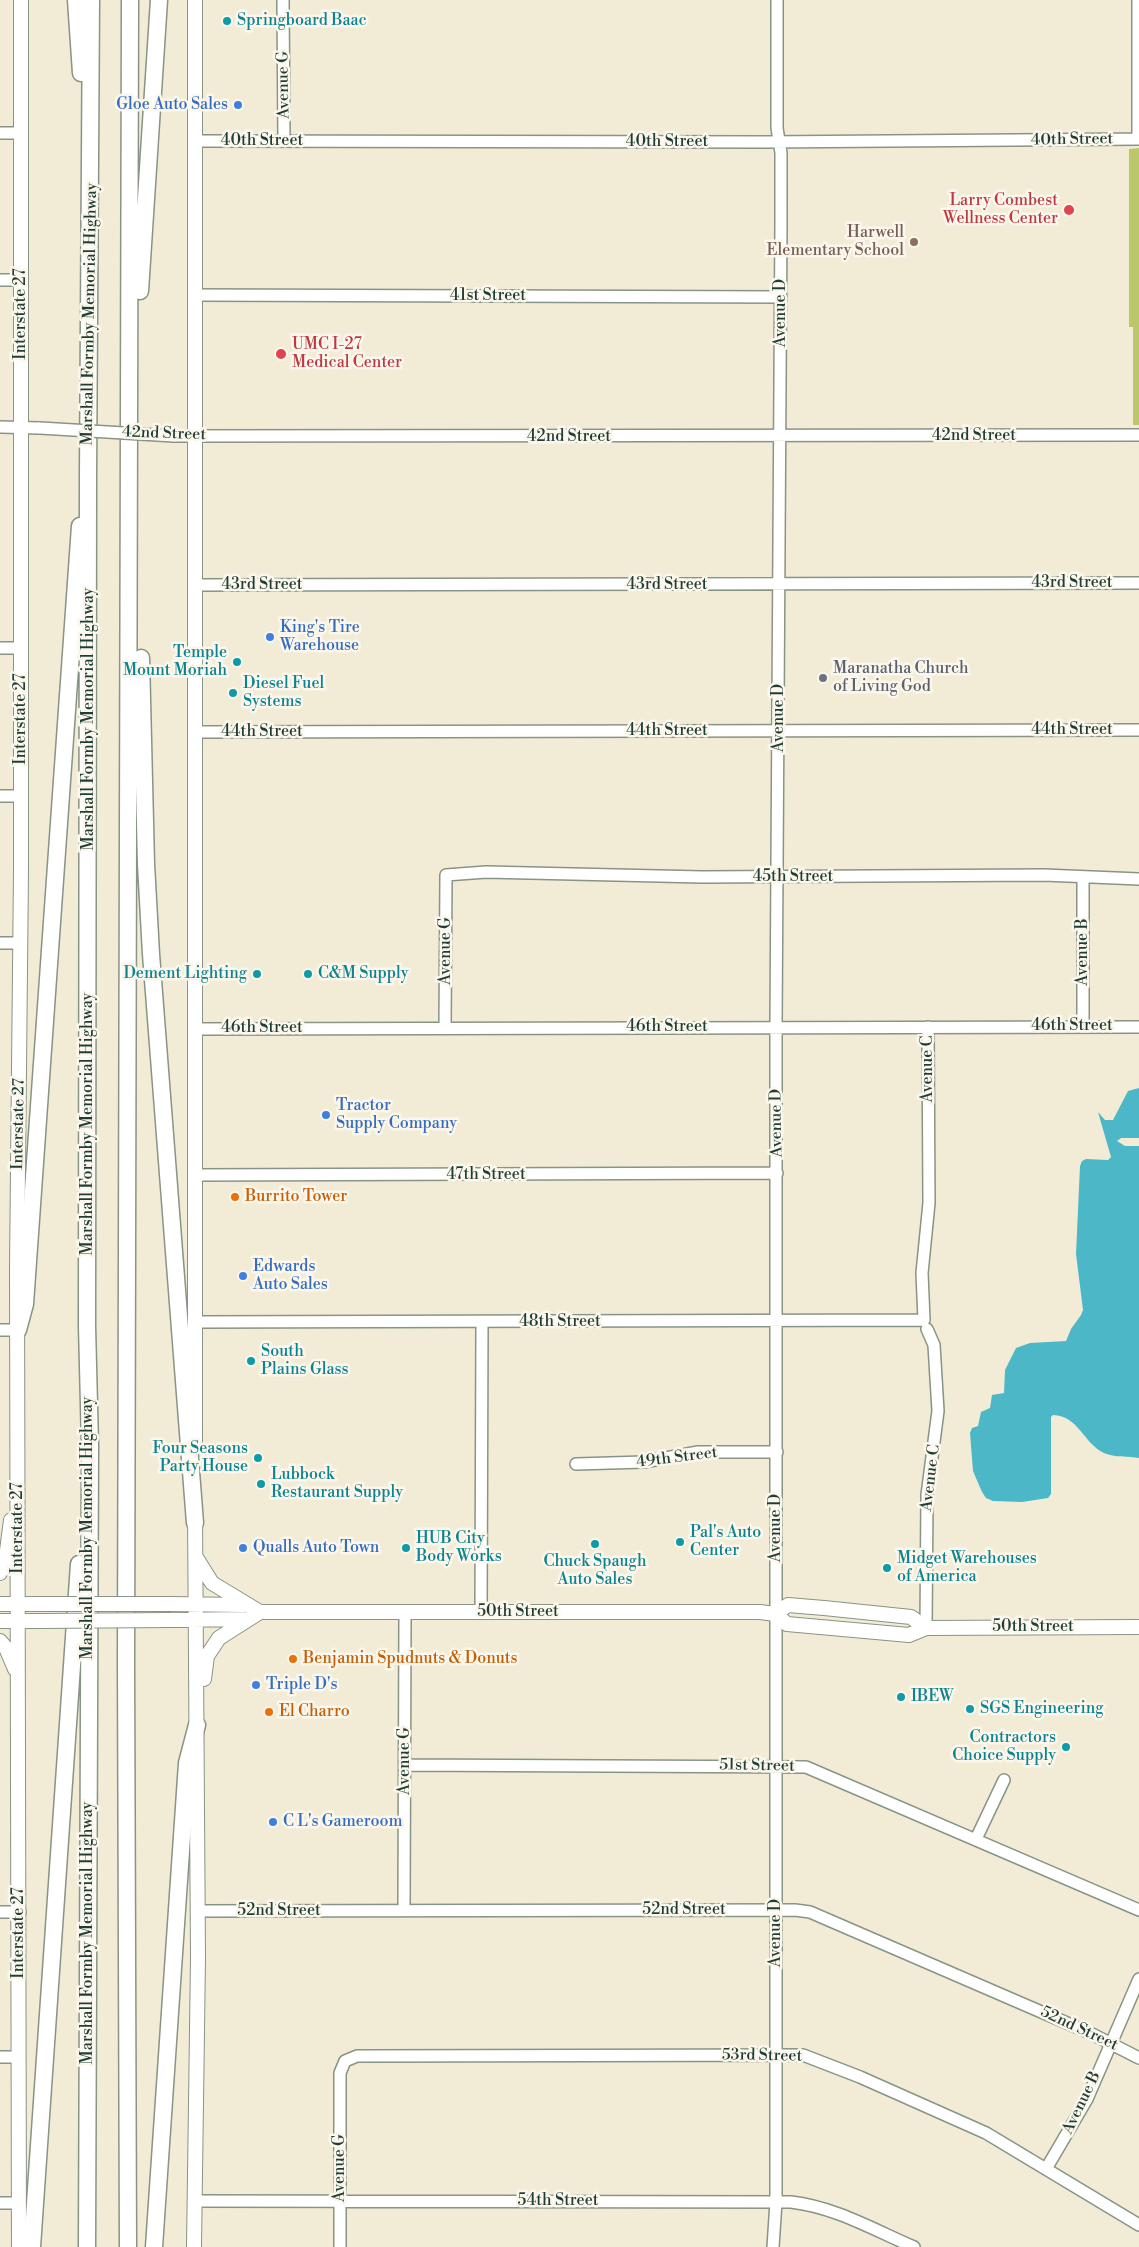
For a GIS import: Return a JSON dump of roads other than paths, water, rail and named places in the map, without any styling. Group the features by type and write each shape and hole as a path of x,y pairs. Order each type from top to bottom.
{"highway":[{"path":"76,0 91,219"},
{"name":"Marshall Formby Memorial Highway","path":"87,2247 90,1445 87,1326 88,475 91,0"},
{"path":"128,2247 126,1660 131,478 130,0"},
{"path":"131,413 159,0"},
{"path":"18,1330 24,1304 78,540 88,475"},
{"path":"131,478 138,593 150,936 183,1390 195,1524"},
{"path":"32,2247 73,1630 90,1445"},
{"path":"154,2247 188,1763 197,1718"}],"main road":[{"name":"Interstate 27","path":"19,2247 20,1912 17,1482 21,943 21,0"},
{"path":"194,2247 197,1911 195,1556 195,0"},
{"path":"0,1573 6,1558 17,1482"},
{"path":"195,1556 203,1573 212,1584 254,1612 219,1638 209,1651 197,1718"},
{"name":"50th Street","path":"0,1604 196,1604 254,1612 716,1611 775,1614 788,1624 909,1636 926,1628 1139,1627"},
{"name":"50th Street","path":"775,1614 788,1605 824,1608 911,1617 926,1628"},
{"name":"50th Street","path":"0,1621 196,1620 254,1612"},
{"path":"0,1641 12,1659 18,1689"}],"street":[{"name":"Avenue G","path":"283,0 284,141"},
{"name":"Avenue D","path":"773,2247 776,2202 776,1026 781,297 779,141 776,76 777,0"},
{"path":"1138,0 1138,139"},
{"path":"0,133 21,133"},
{"name":"40th Street","path":"196,141 1138,139"},
{"path":"0,280 21,280"},
{"name":"41st Street","path":"196,295 781,297"},
{"name":"42nd Street","path":"0,427 174,436 1139,435"},
{"name":"43rd Street","path":"196,585 1139,583"},
{"path":"0,648 21,648"},
{"name":"44th Street","path":"195,732 1139,730"},
{"path":"0,796 21,796"},
{"name":"45th Street","path":"446,875 486,872 777,877 1044,875 1139,879"},
{"name":"Avenue G","path":"445,1028 446,875"},
{"name":"Avenue B","path":"1083,878 1083,1026"},
{"path":"0,943 21,943"},
{"name":"46th Street","path":"195,1029 776,1026 1139,1027"},
{"name":"Avenue C","path":"926,1628 927,1495 938,1411 934,1345 926,1324 922,1273 929,1203 928,1027"},
{"name":"47th Street","path":"195,1175 777,1173"},
{"name":"48th Street","path":"196,1322 776,1322 926,1324"},
{"path":"481,1612 482,1322"},
{"path":"0,1330 18,1330"},
{"name":"49th Street","path":"576,1464 644,1462 698,1452 777,1452"},
{"name":"Avenue G","path":"404,1910 406,1765 405,1612"},
{"name":"51st Street","path":"406,1765 806,1767 1139,1910"},
{"path":"976,1839 1004,1780"},
{"name":"52nd Street","path":"197,1911 776,1910 810,1912 1090,2033 1139,2058"},
{"path":"0,1912 20,1912"},
{"name":"Avenue B","path":"1046,2169 1087,2099 1139,1980"},
{"name":"53rd Street","path":"345,2061 357,2056 803,2055 860,2077 968,2124 1139,2226"},
{"path":"0,2057 19,2057"},
{"name":"Avenue G","path":"340,2247 340,2072 345,2061"},
{"name":"54th Street","path":"194,2201 776,2202 813,2205 914,2247"},
{"path":"0,2203 19,2203"}],"water":[{"path":"1139,1088 1139,1138 1121,1138 1117,1141 1125,1146 1139,1146 1139,1458 1104,1453 1097,1449 1069,1420 1053,1415 1051,1417 1051,1494 1048,1498 1022,1502 993,1501 986,1498 982,1492 973,1471 970,1433 972,1428 978,1426 981,1412 990,1408 992,1395 1004,1393 1005,1370 1016,1348 1030,1343 1066,1341 1071,1329 1081,1315 1083,1310 1076,1254 1080,1166 1082,1161 1086,1159 1108,1160 1111,1157 1098,1112 1105,1120 1113,1120 1128,1091"}],"place":[{"name":"Springboard Baac","path":"227,21"},
{"name":"Gloe Auto Sales","path":"238,105"},
{"name":"Larry Combest Wellness Center","path":"1069,210"},
{"name":"Harwell Elementary School","path":"914,242"},
{"name":"UMC I-27 Medical Center","path":"281,354"},
{"name":"King's Tire Warehouse","path":"270,637"},
{"name":"Temple Mount Moriah","path":"237,662"},
{"name":"Maranatha Church of Living God","path":"823,678"},
{"name":"Diesel Fuel Systems","path":"233,693"},
{"name":"Dement Lighting","path":"257,974"},
{"name":"C&M Supply","path":"308,974"},
{"name":"Tractor Supply Company","path":"326,1115"},
{"name":"Burrito Tower","path":"235,1197"},
{"name":"Edwards Auto Sales","path":"243,1276"},
{"name":"South Plains Glass","path":"251,1361"},
{"name":"Four Seasons Party House","path":"258,1458"},
{"name":"Lubbock Restaurant Supply","path":"261,1484"},
{"name":"Pal's Auto Center","path":"680,1542"},
{"name":"Chuck Spaugh Auto Sales","path":"595,1544"},
{"name":"Qualls Auto Town","path":"243,1548"},
{"name":"HUB City Body Works","path":"406,1548"},
{"name":"Midget Warehouses of America","path":"887,1568"},
{"name":"Benjamin Spudnuts & Donuts","path":"293,1659"},
{"name":"Triple D's","path":"256,1685"},
{"name":"IBEW","path":"901,1697"},
{"name":"SGS Engineering","path":"970,1709"},
{"name":"El Charro","path":"269,1712"},
{"name":"Contractors Choice Supply","path":"1066,1747"},
{"name":"C L's Gameroom","path":"273,1822"}]}
